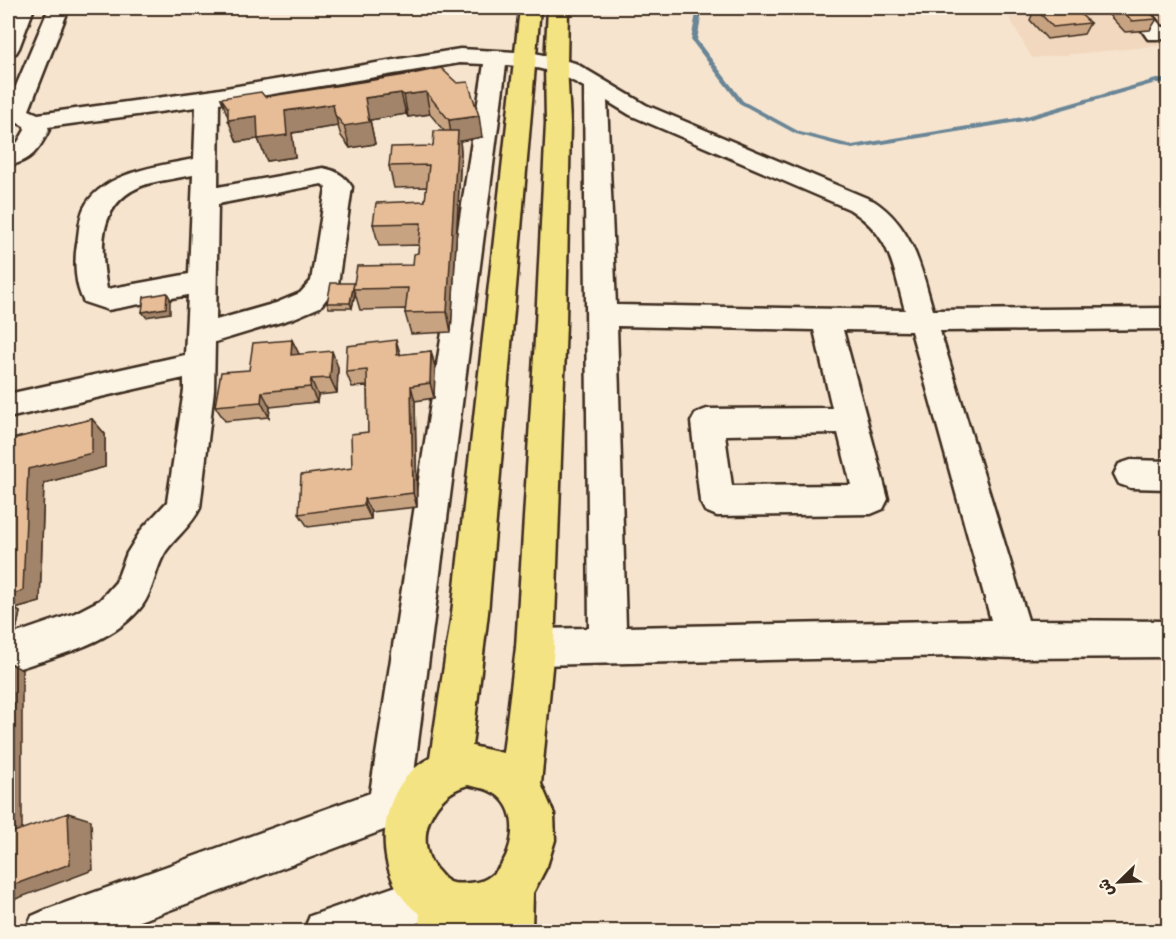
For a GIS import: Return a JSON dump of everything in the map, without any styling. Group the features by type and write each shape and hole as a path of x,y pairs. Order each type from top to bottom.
{"main road":[{"path":"449,770 470,613 514,185 510,59 530,8"},
{"path":"520,786 535,647 552,311 558,123 556,64 558,8"},
{"path":"468,765 488,766 505,773 520,786 531,804 535,825 533,848 525,869 511,887 492,901 471,907 438,911 416,881 407,862 404,840 407,818 403,802 449,770 468,765"},
{"path":"509,932 511,887"}],"street":[{"path":"8,48 24,8"},
{"path":"8,158 16,155 23,122 59,8"},
{"path":"1136,8 1156,34 1168,33"},
{"path":"23,122 207,106 469,69 510,59 556,64 577,73 663,121 844,197 869,210 890,227 896,237 924,321 1015,640"},
{"path":"48,932 403,802 510,59"},
{"path":"595,85 609,644"},
{"path":"8,654 85,627 113,612 131,591 140,564 154,540 183,508 199,390 207,106"},
{"path":"201,282 108,300 94,296 88,259 96,210 116,190 139,178 204,165"},
{"path":"8,406 199,349 310,300 324,284 339,187 332,178 323,176 204,198"},
{"path":"602,315 924,321 1168,318"},
{"path":"826,320 871,499 717,501 706,422 851,420"},
{"path":"1131,474 1168,475"},
{"path":"535,647 954,638 1168,639"},
{"path":"326,932 438,911"}],"shaded area":[{"path":"1004,8 1168,8 1168,45 1032,58"}],"building":[{"path":"1035,8 1074,8 1090,23 1053,27"},
{"path":"1119,8 1145,8 1157,19 1132,21"},
{"path":"441,68 457,83 468,82 479,116 449,120 426,92 404,95 401,93 365,98 369,122 344,126 335,115 333,104 285,111 287,135 258,139 257,116 228,120 228,108 221,98 261,92 265,97"},
{"path":"434,131 458,131 447,312 405,313 408,288 353,289 357,266 413,265 414,254 418,253 421,223 373,224 376,203 425,201 429,165 389,166 391,147 433,146"},
{"path":"331,283 354,283 350,303 327,303"},
{"path":"167,293 166,308 142,312 144,297"},
{"path":"292,340 291,355 332,351 330,378 311,379 310,387 262,392 261,402 215,406 221,372 249,370 253,343"},
{"path":"396,340 397,355 431,351 430,383 411,386 413,493 364,499 364,505 299,514 301,475 352,468 351,434 368,432 367,370 346,372 347,346"},
{"path":"92,419 92,453 28,469 23,591 8,595 8,440"},
{"path":"14,608 10,627 8,627 8,609"},
{"path":"68,813 70,864 8,887 8,834"}],"waterway":[{"path":"700,8 694,40 741,102 798,133 852,147 1024,119 1156,81 1168,81"}]}
